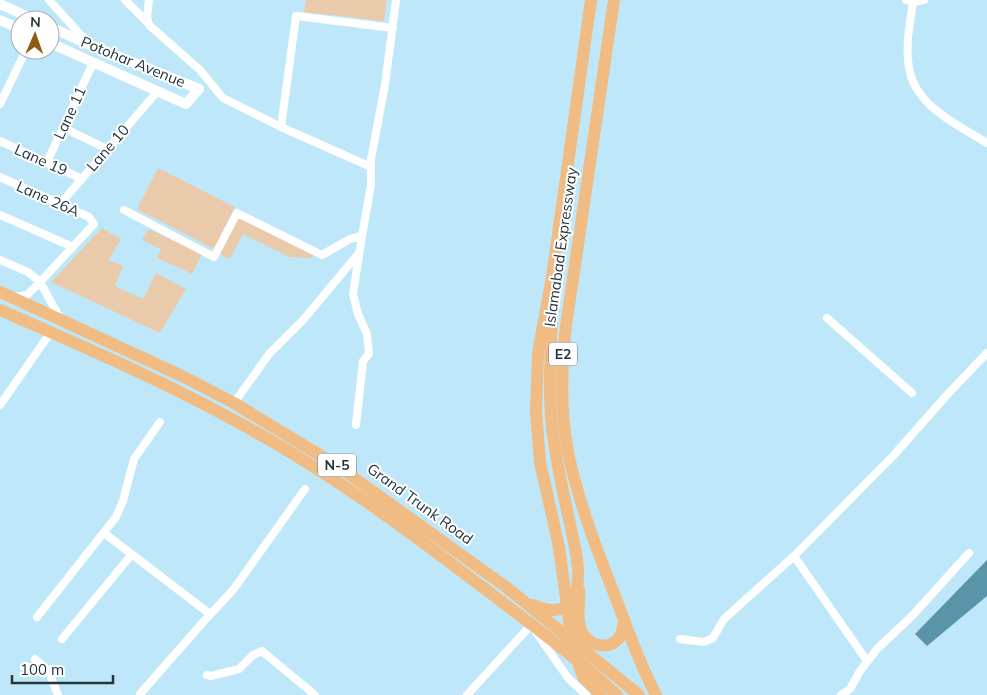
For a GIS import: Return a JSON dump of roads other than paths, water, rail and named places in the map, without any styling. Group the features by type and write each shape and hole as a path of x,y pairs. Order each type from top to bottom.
{"highway":[{"name":"Islamabad Expressway","path":"552,277 590,0"},
{"name":"Islamabad Expressway","path":"614,0 561,368 564,422 568,452 581,500 641,665 656,695"},
{"path":"552,277 550,400 553,440 575,552 578,577 579,624 584,637 591,643 608,646 620,637 624,619"},
{"path":"552,277 538,353 536,411 540,462 559,547 569,630 574,652 583,677 601,695"},
{"name":"Grand Trunk Road","path":"5,295 182,376 234,403 336,465 429,530 520,598 639,695"},
{"name":"Grand Trunk Road","path":"0,310 154,378 254,431 329,477 401,526 532,625 617,695"},
{"path":"520,598 549,611 562,609 571,602 576,592 578,577"}],"street":[{"path":"50,0 90,45"},
{"path":"124,0 200,70 223,98 281,127 371,167"},
{"path":"149,0 147,17 149,25"},
{"path":"356,425 362,361 369,354 368,334 358,314 353,294 371,185 371,159 385,85 396,0"},
{"path":"924,0 909,1 908,57 914,84 928,104 939,113 987,143"},
{"path":"0,4 13,10"},
{"path":"281,127 296,16 393,28"},
{"name":"Potohar Avenue","path":"60,32 199,89 186,104 60,48"},
{"path":"0,104 21,60"},
{"name":"Lane 11","path":"47,162 93,64"},
{"name":"Lane 10","path":"60,204 157,92"},
{"path":"64,128 107,149"},
{"name":"Lane 19","path":"0,141 82,179"},
{"name":"Lane 26A","path":"0,177 90,217 94,224 73,247"},
{"path":"124,210 214,257 237,213 322,256 350,239 362,236"},
{"path":"0,215 73,247 27,295 5,295"},
{"path":"234,403 269,354 304,319 360,253"},
{"path":"0,260 28,272 40,282 61,320"},
{"path":"827,318 912,392"},
{"path":"0,405 51,332"},
{"path":"680,639 708,641 712,638 724,619 794,556 894,456 946,396 987,353"},
{"path":"37,617 116,517 123,501 134,459 160,422"},
{"path":"140,694 233,590 305,489"},
{"path":"104,533 210,614"},
{"path":"841,695 850,689 866,661 912,616 969,553"},
{"path":"62,639 132,554"},
{"path":"794,556 866,661"},
{"path":"468,695 532,625 568,678 586,695"},
{"path":"207,674 212,676 239,669 254,655 262,651 315,695"},
{"path":"35,659 48,670 58,695"}],"water":[{"path":"987,560 987,596 927,646 915,634"}]}
